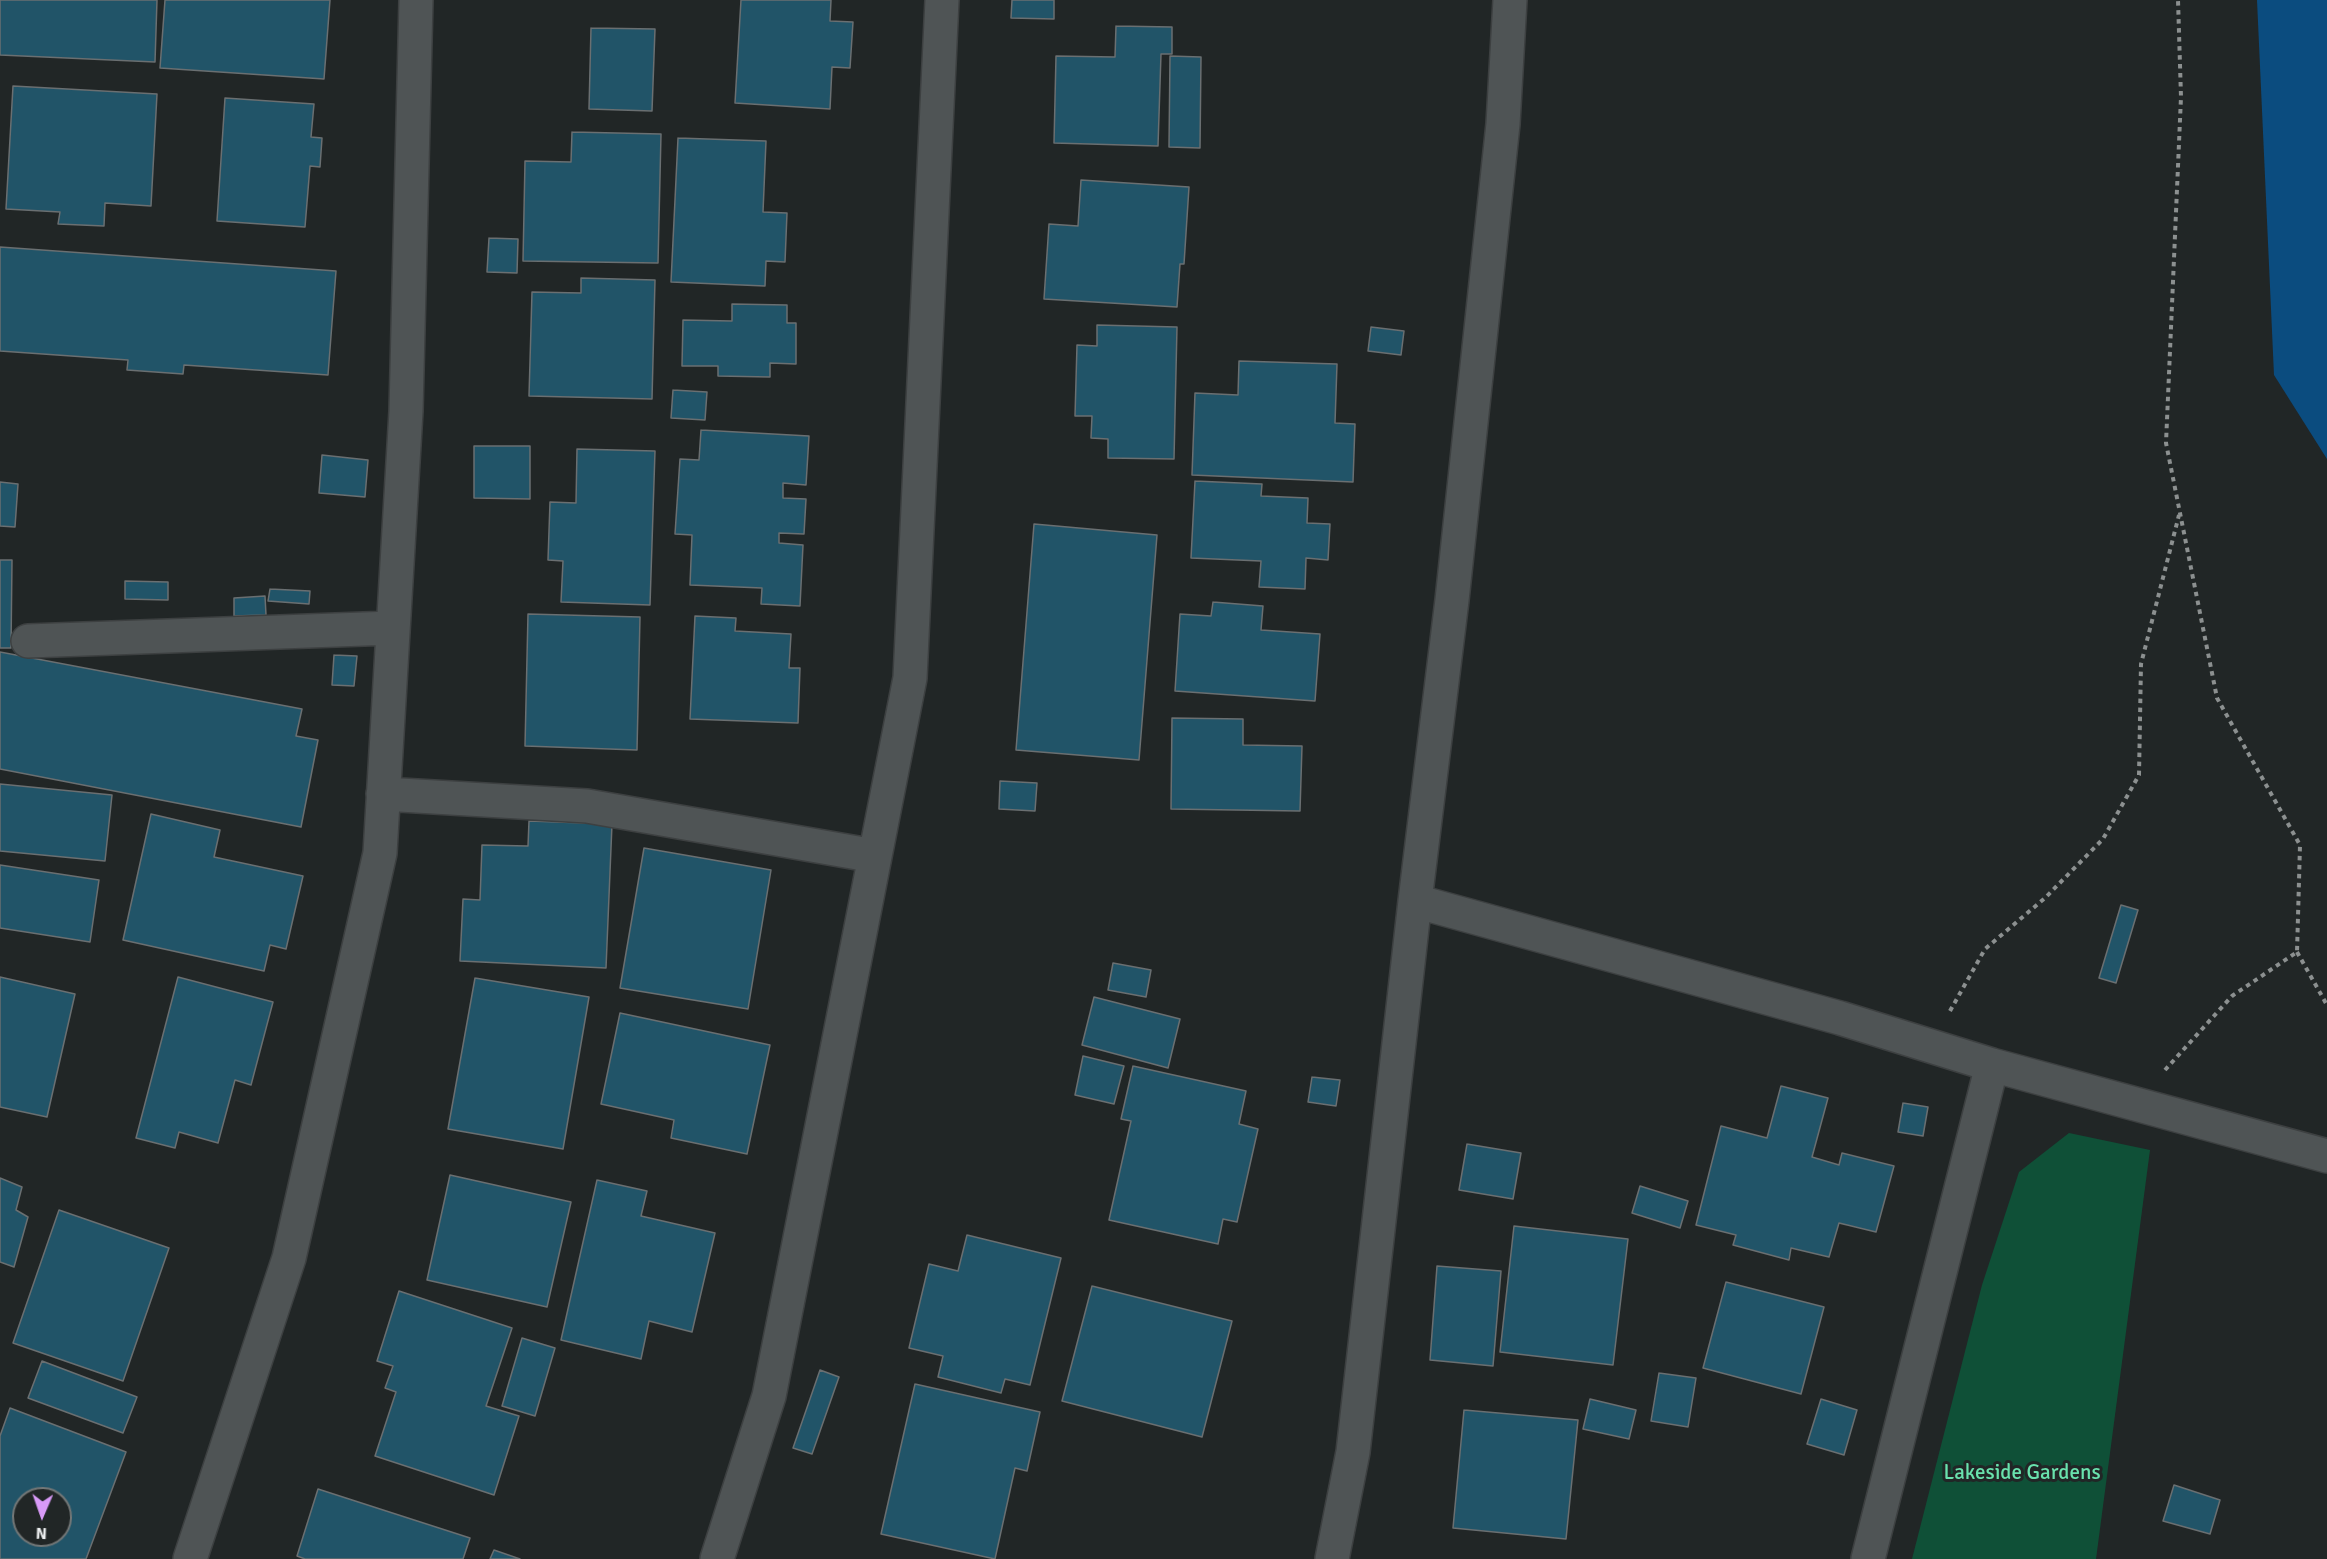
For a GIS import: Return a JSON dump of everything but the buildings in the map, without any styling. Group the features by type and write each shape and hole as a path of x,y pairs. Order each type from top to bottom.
{"street":[{"path":"190,1559 289,1258 380,853 405,411 416,0"},
{"path":"717,1559 769,1396 910,678 942,0"},
{"path":"1332,1559 1353,1452 1415,901 1454,588 1502,136 1510,0"},
{"path":"28,641 392,628"},
{"path":"383,794 587,806 875,856"},
{"path":"1415,901 1840,1018 1992,1065 2327,1156"},
{"path":"1868,1559 1992,1065"}],"path":[{"path":"2178,0 2181,97 2166,443 2217,698 2300,845 2297,952 2327,1005"},
{"path":"1930,1046 1986,949 2045,898 2103,838 2139,775 2141,664 2180,511"},
{"path":"2134,1103 2232,996 2297,952"}],"green space":[{"name":"Lakeside Gardens","path":"2069,1133 2150,1150 2096,1559 1912,1559 1982,1285 2019,1172"}],"water":[{"path":"2257,0 2327,0 2327,459 2274,375"}]}
